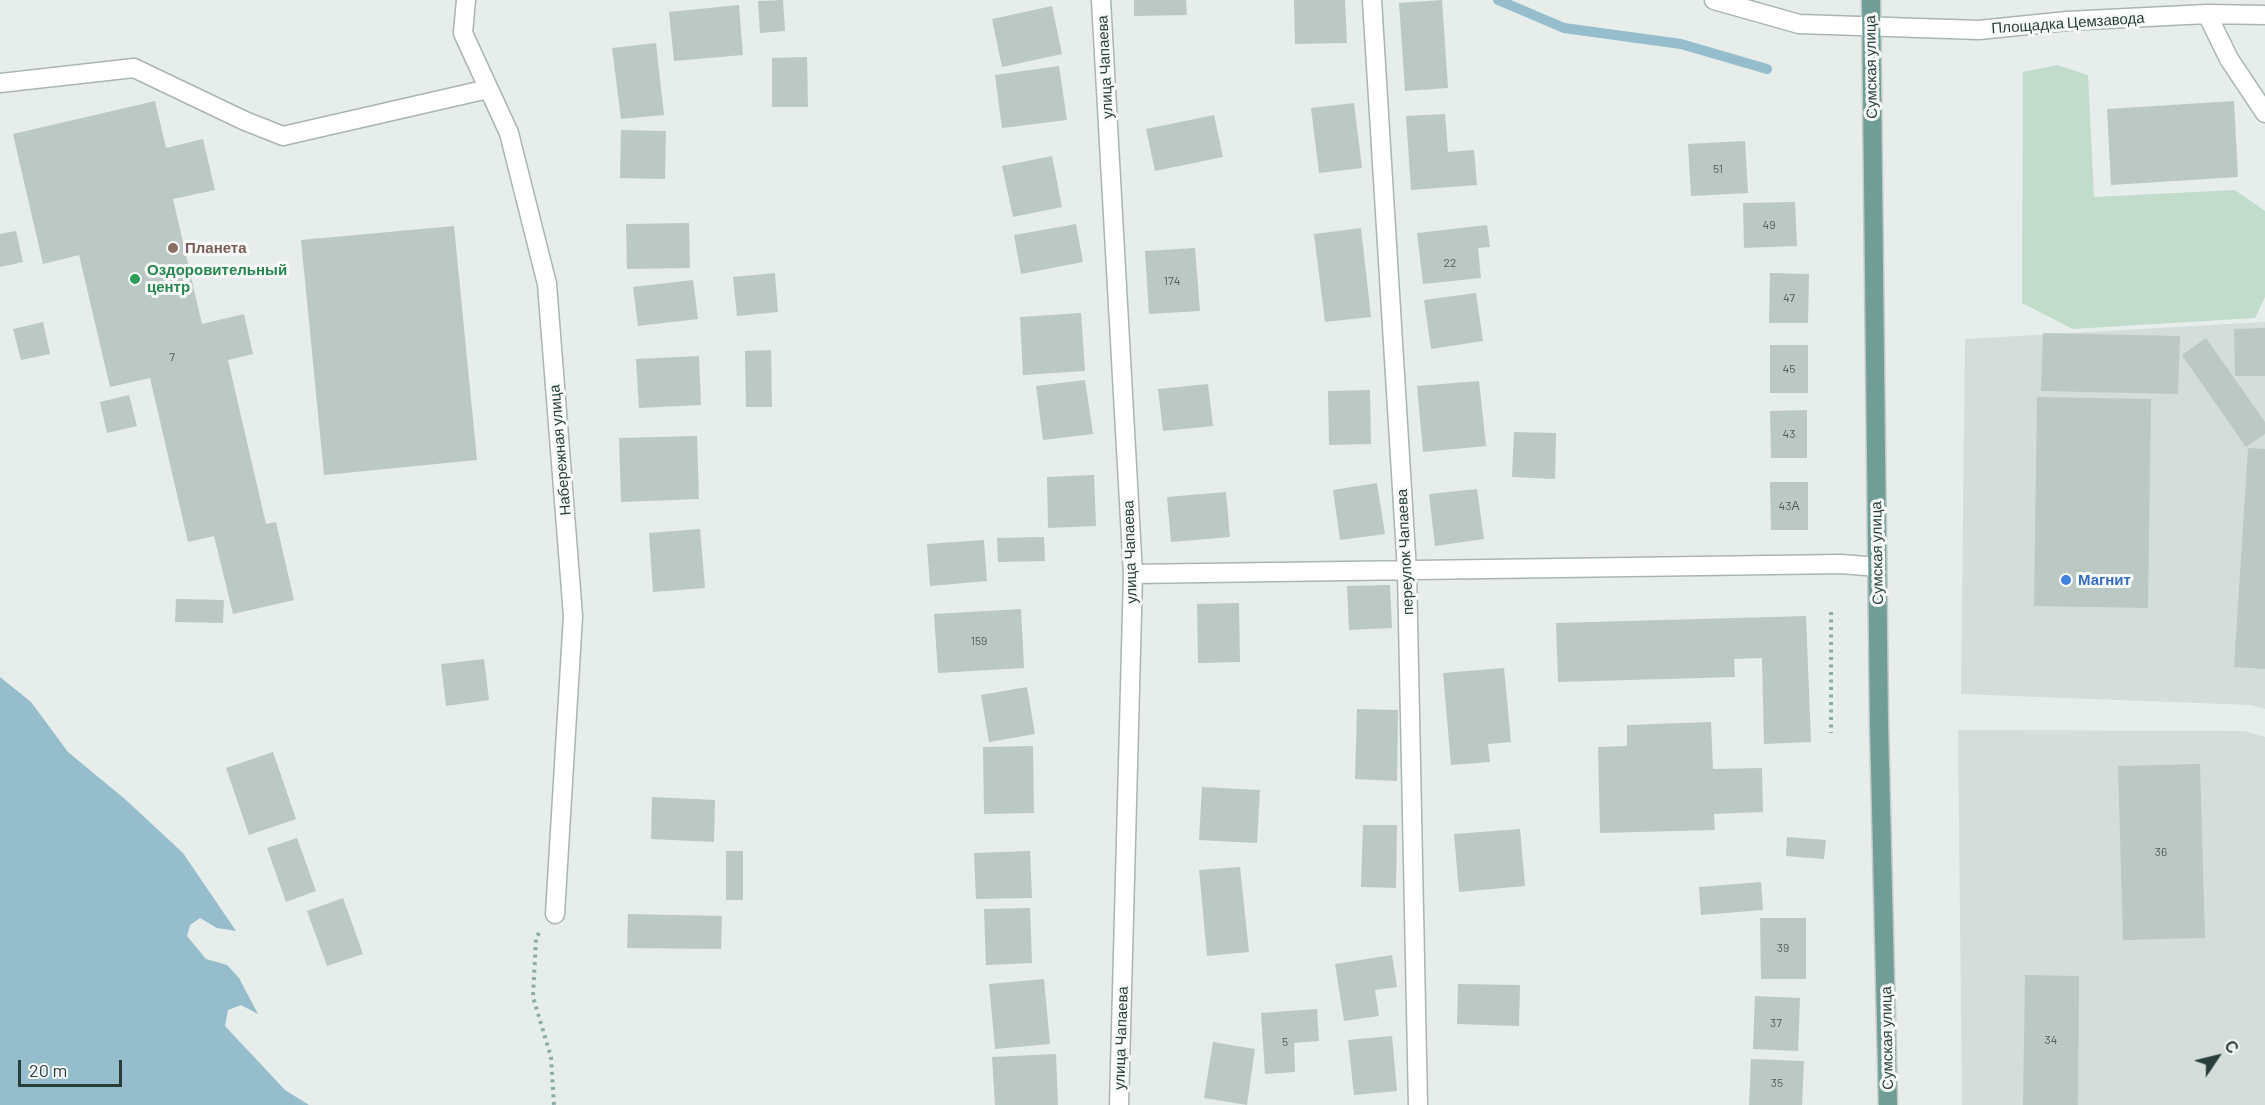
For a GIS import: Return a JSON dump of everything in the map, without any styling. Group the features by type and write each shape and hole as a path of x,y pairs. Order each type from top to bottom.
{"main road":[{"name":"Сумская улица","path":"1870,0 1879,723 1888,1105"}],"street":[{"name":"Набережная улица","path":"466,0 463,33 509,133 547,284 573,616 555,914"},
{"name":"улица Чапаева","path":"1101,0 1133,574 1119,1105"},
{"name":"переулок Чапаева","path":"1372,0 1407,571 1418,1105"},
{"name":"Площадка Цемзавода","path":"1714,0 1799,24 1979,30 2067,21 2207,14 2265,15"},
{"path":"2207,14 2229,59 2265,113"},
{"path":"0,83 134,68 245,121 283,136 488,89"},
{"path":"1133,574 1842,564 1877,567"}],"path":[{"path":"1831,612 1831,733"},
{"path":"554,1105 551,1057 533,997 536,938 555,914"}],"shaded area":[{"path":"2265,322 2265,709 2251,705 1961,694 1965,339"},
{"path":"1958,730 2245,731 2265,737 2265,1105 1962,1105"}],"green space":[{"path":"2057,65 2088,75 2094,197 2235,190 2265,211 2265,297 2255,318 2073,329 2022,303 2023,72"}],"water":[{"path":"0,677 31,702 68,752 126,800 183,853 236,931 217,928 200,918 190,925 187,936 206,959 227,965 239,978 258,1014 241,1005 228,1010 225,1026 285,1090 309,1105 0,1105"}],"building":[{"path":"783,0 785,31 760,33 758,1"},
{"path":"1134,0 1186,0 1187,15 1134,16"},
{"path":"1294,0 1345,0 1347,43 1295,44"},
{"path":"1442,0 1448,88 1405,91 1399,3"},
{"path":"739,5 743,55 674,61 669,12"},
{"path":"1052,6 1062,54 1002,67 992,19"},
{"path":"656,43 664,115 621,119 612,48"},
{"path":"807,57 808,107 772,107 772,58"},
{"path":"1059,66 1067,120 1002,128 995,75"},
{"path":"155,101 166,148 203,139 215,190 173,199 202,324 244,314 253,354 228,360 266,524 276,522 294,600 233,614 214,536 188,542 150,378 110,387 79,255 43,264 13,134"},
{"path":"2234,101 2238,177 2111,185 2107,109"},
{"path":"1354,103 1362,168 1319,173 1311,108"},
{"path":"1445,114 1448,152 1474,150 1477,185 1411,190 1406,116"},
{"path":"1214,115 1223,157 1155,171 1146,129"},
{"path":"621,130 666,131 665,179 620,178"},
{"path":"1745,141 1748,193 1691,196 1688,144"},
{"path":"1052,156 1062,207 1013,217 1002,166"},
{"path":"1795,202 1797,246 1744,248 1743,203"},
{"path":"689,223 690,268 627,269 626,224"},
{"path":"1076,224 1083,262 1021,274 1014,235"},
{"path":"1487,225 1490,247 1478,248 1481,278 1423,284 1417,233"},
{"path":"454,226 477,460 324,475 301,240"},
{"path":"1361,228 1371,317 1325,322 1314,234"},
{"path":"16,231 23,262 0,267 0,234"},
{"path":"1195,248 1200,311 1149,314 1145,251"},
{"path":"775,273 778,312 737,316 733,277"},
{"path":"1770,273 1809,274 1808,323 1769,323"},
{"path":"693,280 698,319 638,326 633,287"},
{"path":"1476,293 1483,341 1431,349 1424,300"},
{"path":"1081,313 1085,371 1023,375 1020,317"},
{"path":"43,322 50,354 21,360 13,329"},
{"path":"2265,328 2265,376 2235,376 2234,329"},
{"path":"2043,333 2180,336 2178,394 2041,391"},
{"path":"2206,338 2265,422 2265,434 2246,447 2182,355"},
{"path":"1770,345 1808,345 1808,393 1770,393"},
{"path":"771,350 772,407 746,407 745,351"},
{"path":"699,356 701,405 639,408 636,359"},
{"path":"1085,380 1093,434 1043,440 1036,386"},
{"path":"1479,381 1486,446 1423,452 1417,386"},
{"path":"1208,384 1213,426 1163,431 1158,389"},
{"path":"1370,390 1371,444 1329,445 1328,391"},
{"path":"129,395 137,426 107,433 100,402"},
{"path":"2037,397 2151,399 2148,608 2034,606"},
{"path":"1807,410 1807,458 1771,458 1770,411"},
{"path":"1514,432 1556,433 1555,479 1512,477"},
{"path":"697,436 699,499 621,502 619,438"},
{"path":"2248,448 2265,449 2265,669 2234,667"},
{"path":"1094,475 1096,526 1048,528 1047,477"},
{"path":"1770,482 1808,482 1808,530 1771,530"},
{"path":"1377,483 1385,534 1340,540 1333,490"},
{"path":"1477,489 1484,539 1435,546 1429,494"},
{"path":"1226,492 1230,537 1171,542 1167,497"},
{"path":"700,529 705,588 653,592 649,533"},
{"path":"1044,537 1045,561 998,562 997,538"},
{"path":"984,540 987,581 930,586 927,544"},
{"path":"1390,585 1392,628 1349,630 1347,586"},
{"path":"176,599 224,600 223,623 175,622"},
{"path":"1239,603 1240,662 1198,663 1197,604"},
{"path":"1021,609 1024,668 938,673 934,614"},
{"path":"1806,616 1811,742 1764,744 1762,658 1734,659 1735,677 1558,682 1556,623"},
{"path":"484,659 489,700 446,706 441,664"},
{"path":"1504,668 1511,742 1488,744 1490,762 1451,765 1443,673"},
{"path":"1027,687 1035,734 989,742 981,695"},
{"path":"1357,709 1398,710 1397,781 1355,779"},
{"path":"1711,722 1713,769 1762,768 1763,812 1714,814 1715,830 1600,833 1598,747 1627,746 1627,725"},
{"path":"1033,746 1034,813 984,814 983,747"},
{"path":"273,752 296,819 249,835 226,768"},
{"path":"2200,764 2205,938 2123,940 2118,766"},
{"path":"1202,787 1260,790 1257,843 1199,840"},
{"path":"652,797 715,800 714,842 651,839"},
{"path":"1363,825 1397,825 1396,888 1361,887"},
{"path":"1520,829 1525,886 1459,892 1454,834"},
{"path":"1787,837 1826,840 1824,859 1786,856"},
{"path":"297,838 316,891 286,902 267,848"},
{"path":"726,851 743,851 743,900 726,900"},
{"path":"1030,851 1032,898 976,899 974,853"},
{"path":"1240,867 1249,952 1207,956 1199,870"},
{"path":"1761,882 1763,910 1701,915 1699,887"},
{"path":"343,898 363,954 327,966 307,911"},
{"path":"1030,908 1032,963 986,965 984,909"},
{"path":"628,914 722,916 721,949 627,948"},
{"path":"1760,918 1806,918 1806,979 1761,979"},
{"path":"1392,955 1397,987 1375,990 1379,1016 1344,1021 1335,964"},
{"path":"2025,975 2079,976 2078,1105 2023,1105"},
{"path":"1044,979 1050,1044 995,1049 989,984"},
{"path":"1458,984 1520,985 1519,1026 1457,1024"},
{"path":"1755,996 1800,998 1798,1051 1753,1049"},
{"path":"1317,1009 1319,1041 1294,1043 1295,1072 1265,1074 1261,1013"},
{"path":"1392,1036 1397,1091 1354,1095 1348,1040"},
{"path":"1213,1042 1255,1049 1247,1105 1204,1098"},
{"path":"1056,1054 1058,1105 995,1105 992,1057"},
{"path":"1751,1059 1804,1061 1802,1105 1749,1105"}],"waterway":[{"path":"1498,0 1564,28 1681,44 1767,69"}],"place":[{"name":"Планета","path":"173,248"},
{"name":"Оздоровительный центр","path":"135,279"},
{"name":"Магнит","path":"2066,580"}]}
